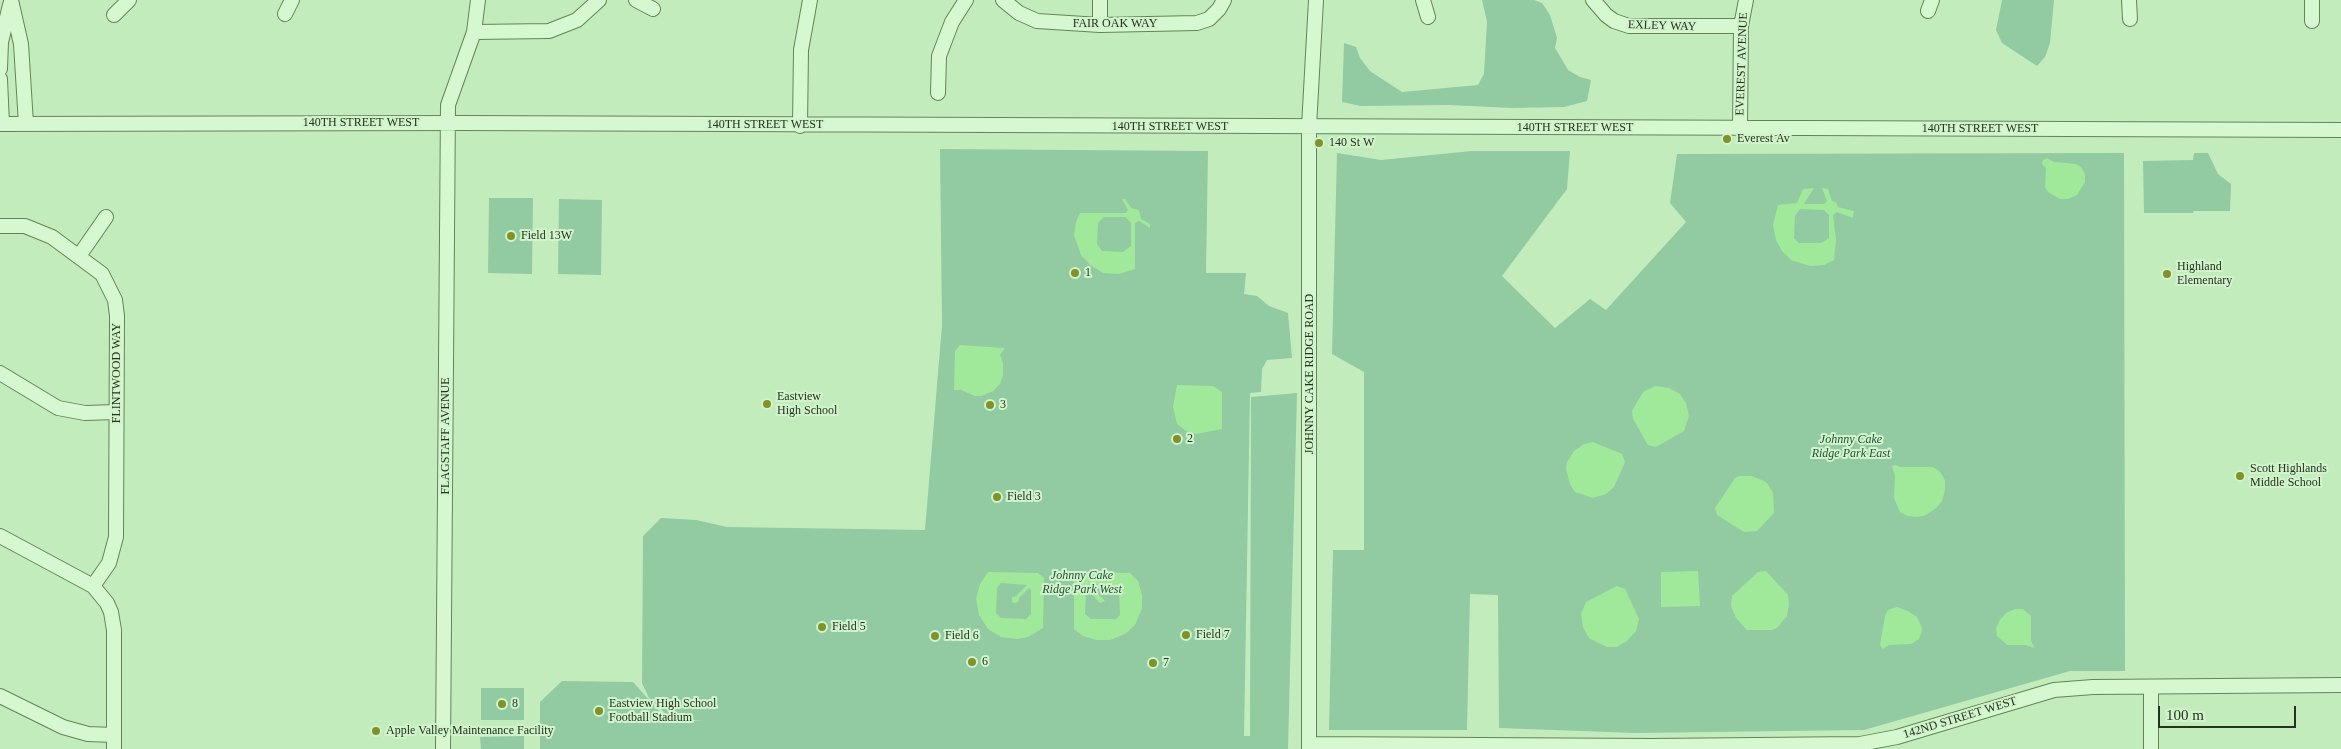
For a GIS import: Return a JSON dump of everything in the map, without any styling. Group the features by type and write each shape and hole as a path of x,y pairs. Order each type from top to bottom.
{"street":[{"path":"114,15 129,0"},
{"path":"285,14 292,0"},
{"name":"FLAGSTAFF AVENUE","path":"443,749 450,98 474,32 478,0"},
{"path":"474,32 549,31 577,20 599,0"},
{"path":"636,0 653,9"},
{"path":"800,126 801,50 810,0"},
{"path":"938,93 939,56 952,22 966,0"},
{"name":"FAIR OAK WAY","path":"1003,0 1019,13 1037,21 1100,25 1197,23 1209,19 1219,9 1224,0"},
{"path":"1100,0 1100,25"},
{"name":"JOHNNY CAKE RIDGE ROAD","path":"1309,747 1309,127 1316,0"},
{"path":"1423,0 1428,17"},
{"name":"EXLEY WAY","path":"1593,0 1606,15 1629,26 1741,26"},
{"name":"EVEREST AVENUE","path":"1740,129 1741,26 1746,0"},
{"path":"2129,0 2130,19"},
{"path":"2312,0 2312,21"},
{"path":"0,69 2,42 11,2"},
{"path":"11,2 21,44 26,124"},
{"path":"0,80 1,124"},
{"name":"140TH STREET WEST","path":"1,124 449,123 800,126 2341,130"},
{"path":"79,256 106,217"},
{"name":"FLINTWOOD WAY","path":"0,226 35,228 52,237 102,274 115,300 115,546 109,563 93,586"},
{"path":"0,373 58,408 85,413 116,412"},
{"path":"0,536 93,586 107,603 114,621 114,749"},
{"name":"142ND STREET WEST","path":"1309,747 1652,748 1860,744 1898,736 2054,690 2341,685"},
{"path":"2151,687 2151,749"},
{"path":"0,696 63,727 88,734 114,735"}],"green space":[{"path":"1482,0 1534,0 1542,3 1550,15 1557,38 1555,48 1568,70 1580,77 1591,80 1587,101 1564,107 1512,108 1449,105 1361,106 1342,102 1344,43 1356,47 1360,58 1370,71 1402,92 1478,85 1484,74 1487,22"},
{"path":"2002,0 2054,0 2050,43 2045,57 2037,66 2002,43 1996,30"},
{"name":"Johnny Cake Ridge Park West","path":"940,149 1208,151 1206,273 1246,273 1244,294 1257,296 1269,306 1288,313 1292,358 1267,360 1262,369 1261,392 1250,393 1244,736 1250,736 1251,397 1297,393 1288,749 540,749 540,702 562,681 633,682 667,720 704,721 670,718 649,698 642,683 643,536 661,518 696,520 727,527 925,530 942,325"},
{"name":"Johnny Cake Ridge Park East","path":"1472,151 1570,151 1567,189 1502,276 1555,328 1590,299 1606,310 1686,222 1670,203 1677,154 2124,153 2125,671 2070,671 1864,730 1635,733 1499,728 1498,595 1470,594 1467,730 1329,730 1333,550 1364,550 1364,372 1332,354 1337,153 1381,160"},
{"path":"2194,153 2208,153 2218,174 2231,184 2230,211 2144,213 2143,161 2193,160"},
{"name":"Field 13W","path":"489,198 533,198 532,274 488,273"},
{"path":"559,199 602,200 601,275 558,274"},
{"name":"8","path":"481,688 524,688 524,720 481,720"},
{"name":"8","path":"524,736 524,749 481,749 480,737"}],"sand":[{"path":"2047,158 2054,162 2076,164 2082,168 2085,174 2085,182 2077,195 2068,199 2060,199 2048,192 2045,187 2046,168 2042,164 2043,160"},
{"path":"1814,188 1804,204 1824,204 1827,201 1822,188 1828,189 1832,201 1836,202 1838,207 1854,211 1853,218 1837,212 1833,215 1836,240 1834,260 1824,265 1810,266 1791,260 1782,251 1776,240 1773,225 1778,205 1797,203 1803,189","holes":["1800,209 1824,210 1829,215 1829,238 1821,243 1799,243 1794,238 1795,216"]},
{"path":"1122,199 1125,199 1131,208 1139,210 1141,219 1150,224 1150,228 1139,221 1135,223 1135,269 1119,274 1103,273 1090,265 1081,255 1074,235 1076,222 1080,213 1126,213 1128,210","holes":["1104,217 1126,217 1131,223 1131,246 1123,252 1102,251 1097,244 1098,223"]},
{"path":"960,345 1005,348 1000,355 1003,363 1003,375 1000,384 993,391 982,396 975,396 961,390 954,390 955,351"},
{"path":"1177,385 1213,386 1222,392 1222,429 1196,434 1186,431 1177,424 1173,407"},
{"path":"1655,386 1669,388 1680,394 1686,403 1689,416 1684,431 1656,447 1648,445 1633,419 1632,411 1643,392"},
{"path":"1593,442 1622,454 1625,462 1614,487 1606,494 1593,498 1575,492 1570,484 1566,469 1567,462 1574,451 1584,444"},
{"path":"1892,466 1900,467 1933,467 1940,472 1945,480 1945,490 1942,501 1936,508 1926,515 1917,517 1908,516 1900,512 1894,498 1895,475"},
{"path":"1751,476 1762,480 1767,483 1773,493 1774,513 1757,531 1744,532 1717,515 1715,508 1735,478"},
{"path":"1698,571 1700,606 1661,607 1661,572"},
{"path":"1766,571 1788,595 1787,616 1778,627 1772,630 1747,630 1736,618 1731,606 1732,596 1758,572"},
{"path":"988,572 1038,573 1044,578 1043,628 1028,637 1017,639 1001,637 988,629 979,615 976,599 980,584","holes":["1001,583 1027,585 1016,596 1012,597 1012,602 1018,602 1019,598 1029,588 1031,590 1031,614 1026,619 1001,618 996,613 997,588"]},
{"path":"1080,572 1130,573 1138,581 1142,595 1142,608 1135,625 1125,634 1110,640 1096,640 1083,636 1074,629 1074,578","holes":["1090,584 1116,585 1119,589 1120,615 1116,619 1091,619 1085,614 1086,588 1100,603 1105,601"]},
{"path":"1617,586 1625,589 1639,619 1636,631 1627,641 1617,647 1607,647 1589,638 1583,627 1581,614 1586,602"},
{"path":"1897,607 1917,617 1922,628 1921,634 1919,639 1911,644 1889,645 1883,649 1880,645 1885,616 1888,610"},
{"path":"2015,609 2023,609 2031,616 2031,640 2034,648 2026,645 2007,645 1997,636 1996,628 2000,620 2006,613"}],"place":[{"name":"Everest Av","path":"1727,139"},
{"name":"140 St W","path":"1319,143"},
{"name":"Field 13W","path":"511,236"},
{"name":"1","path":"1075,273"},
{"name":"Highland Elementary","path":"2167,274"},
{"name":"Eastview High School","path":"767,404"},
{"name":"3","path":"990,405"},
{"name":"2","path":"1177,439"},
{"name":"Scott Highlands Middle School","path":"2240,476"},
{"name":"Field 3","path":"997,497"},
{"name":"Field 5","path":"822,627"},
{"name":"Field 7","path":"1186,635"},
{"name":"Field 6","path":"935,636"},
{"name":"6","path":"972,662"},
{"name":"7","path":"1153,663"},
{"name":"8","path":"502,704"},
{"name":"Eastview High School Football Stadium","path":"599,711"},
{"name":"Apple Valley Maintenance Facility","path":"376,731"}]}
